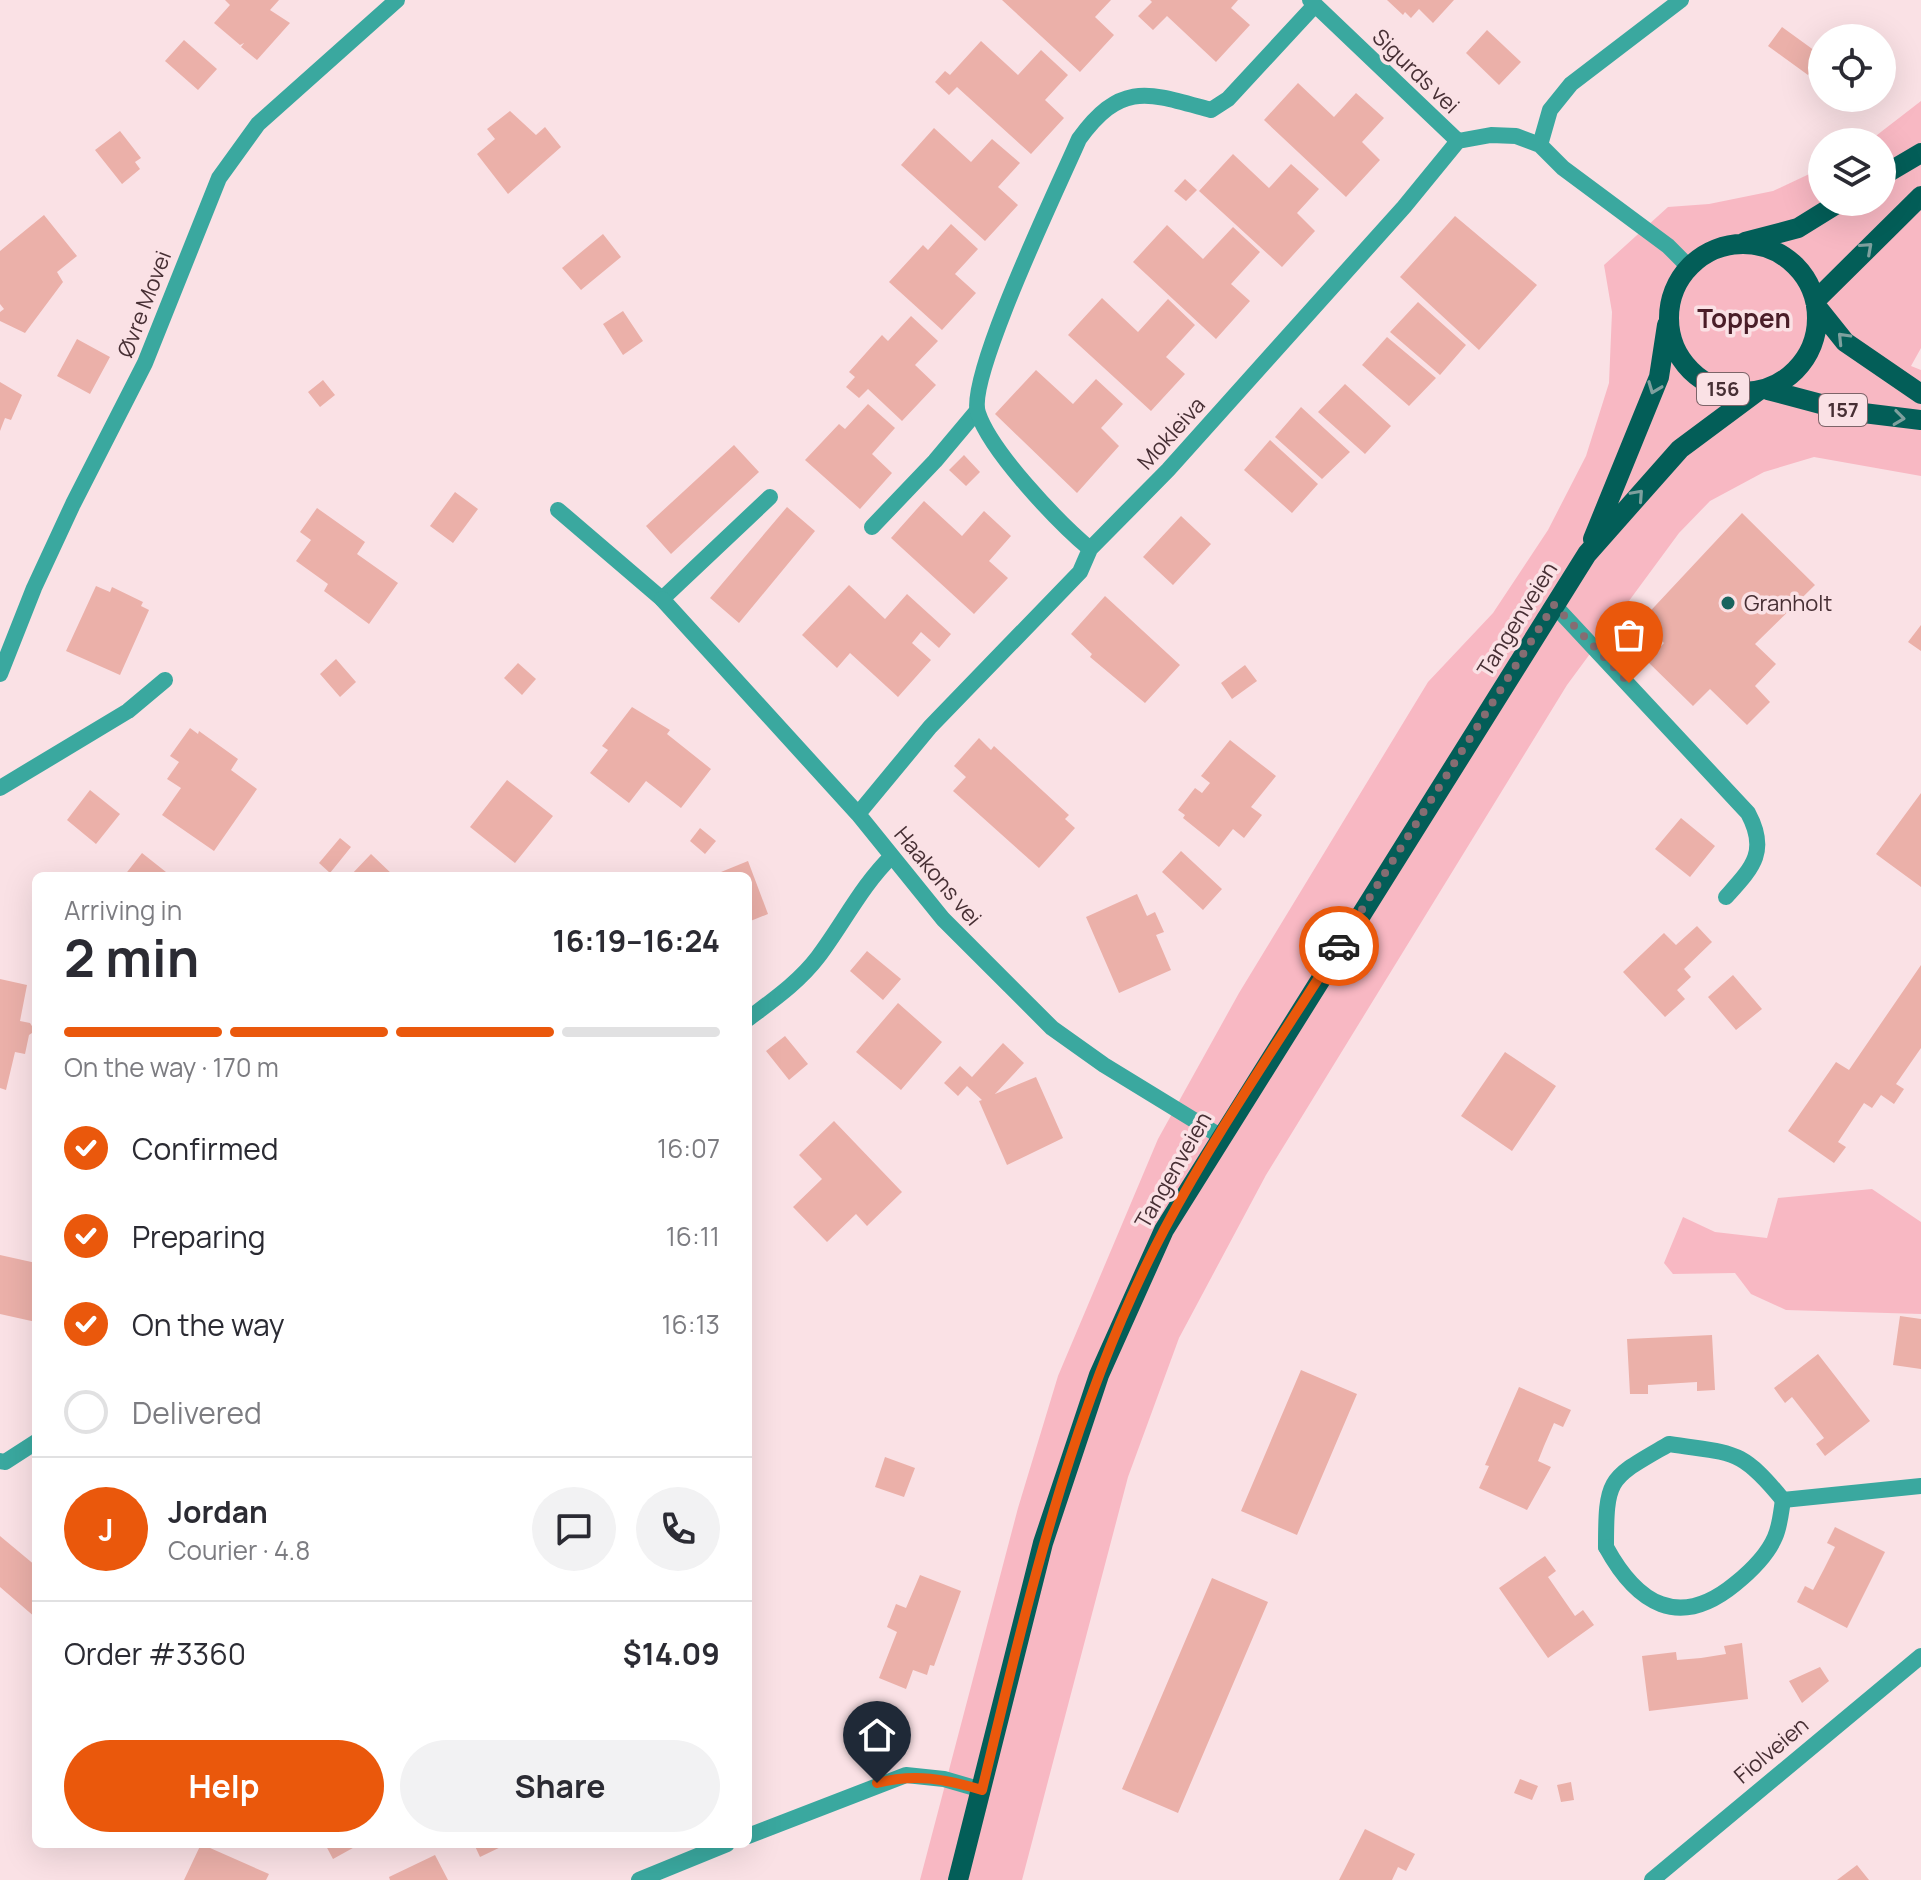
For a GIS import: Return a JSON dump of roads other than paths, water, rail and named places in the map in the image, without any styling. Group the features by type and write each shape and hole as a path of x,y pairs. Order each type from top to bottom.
{"main road":[{"path":"1896,168 1921,153"},
{"path":"1737,244 1764,247 1782,254 1797,266 1816,304 1921,196"},
{"path":"1689,267 1710,252 1798,228 1817,216"},
{"name":"156","path":"1689,267 1676,284 1669,312 1675,346 1696,375 1712,386 1734,392 1763,390 1791,375 1813,345 1816,304"},
{"name":"157","path":"1816,304 1845,342 1921,394"},
{"name":"Tangenveien","path":"1587,554 1659,377 1669,312"},
{"name":"157","path":"1763,390 1847,411 1921,420"},
{"name":"Tangenveien","path":"958,1880 1043,1543 1099,1375 1164,1230 1587,554 1680,449 1763,390"}],"street":[{"name":"Øvre Movei","path":"0,674 66,518 145,363 219,178 258,124 397,0"},
{"path":"1540,145 1550,110 1571,84 1681,0"},
{"path":"872,527 935,461 977,411 985,357 1079,139 1098,113 1132,96 1151,93 1211,110 1228,99 1312,3"},
{"name":"Sigurds vei","path":"1312,3 1458,141"},
{"path":"1458,141 1504,135 1540,145 1563,168 1668,246 1689,267"},
{"name":"Mokleiva","path":"858,814 930,727 1080,572 1090,549 1168,470 1458,141"},
{"path":"977,411 1001,451 1066,528 1090,549"},
{"path":"662,599 770,497"},
{"name":"Haakons vei","path":"558,510 662,599 858,814 943,919 1052,1028 1104,1065 1220,1136"},
{"path":"1554,605 1748,813 1755,826 1758,848 1753,868 1726,897"},
{"path":"0,788 128,711 165,680"},
{"path":"752,1016 788,989 816,960 876,872 892,856"},
{"path":"1669,1444 1740,1455 1756,1467 1783,1500 1775,1537 1754,1569 1723,1594 1694,1609 1683,1610 1640,1594 1622,1575 1606,1547 1606,1497 1613,1481 1669,1444"},
{"path":"0,1461 5,1462 32,1445"},
{"path":"1783,1500 1921,1486"},
{"name":"Fiolveien","path":"1652,1880 1921,1656"},
{"path":"752,1834 906,1775 944,1779 982,1790"},
{"path":"639,1880 717,1848"}],"place":[{"name":"Granholt","path":"1728,603"}],"district":[{"name":"Toppen","path":"1744,319"}]}
